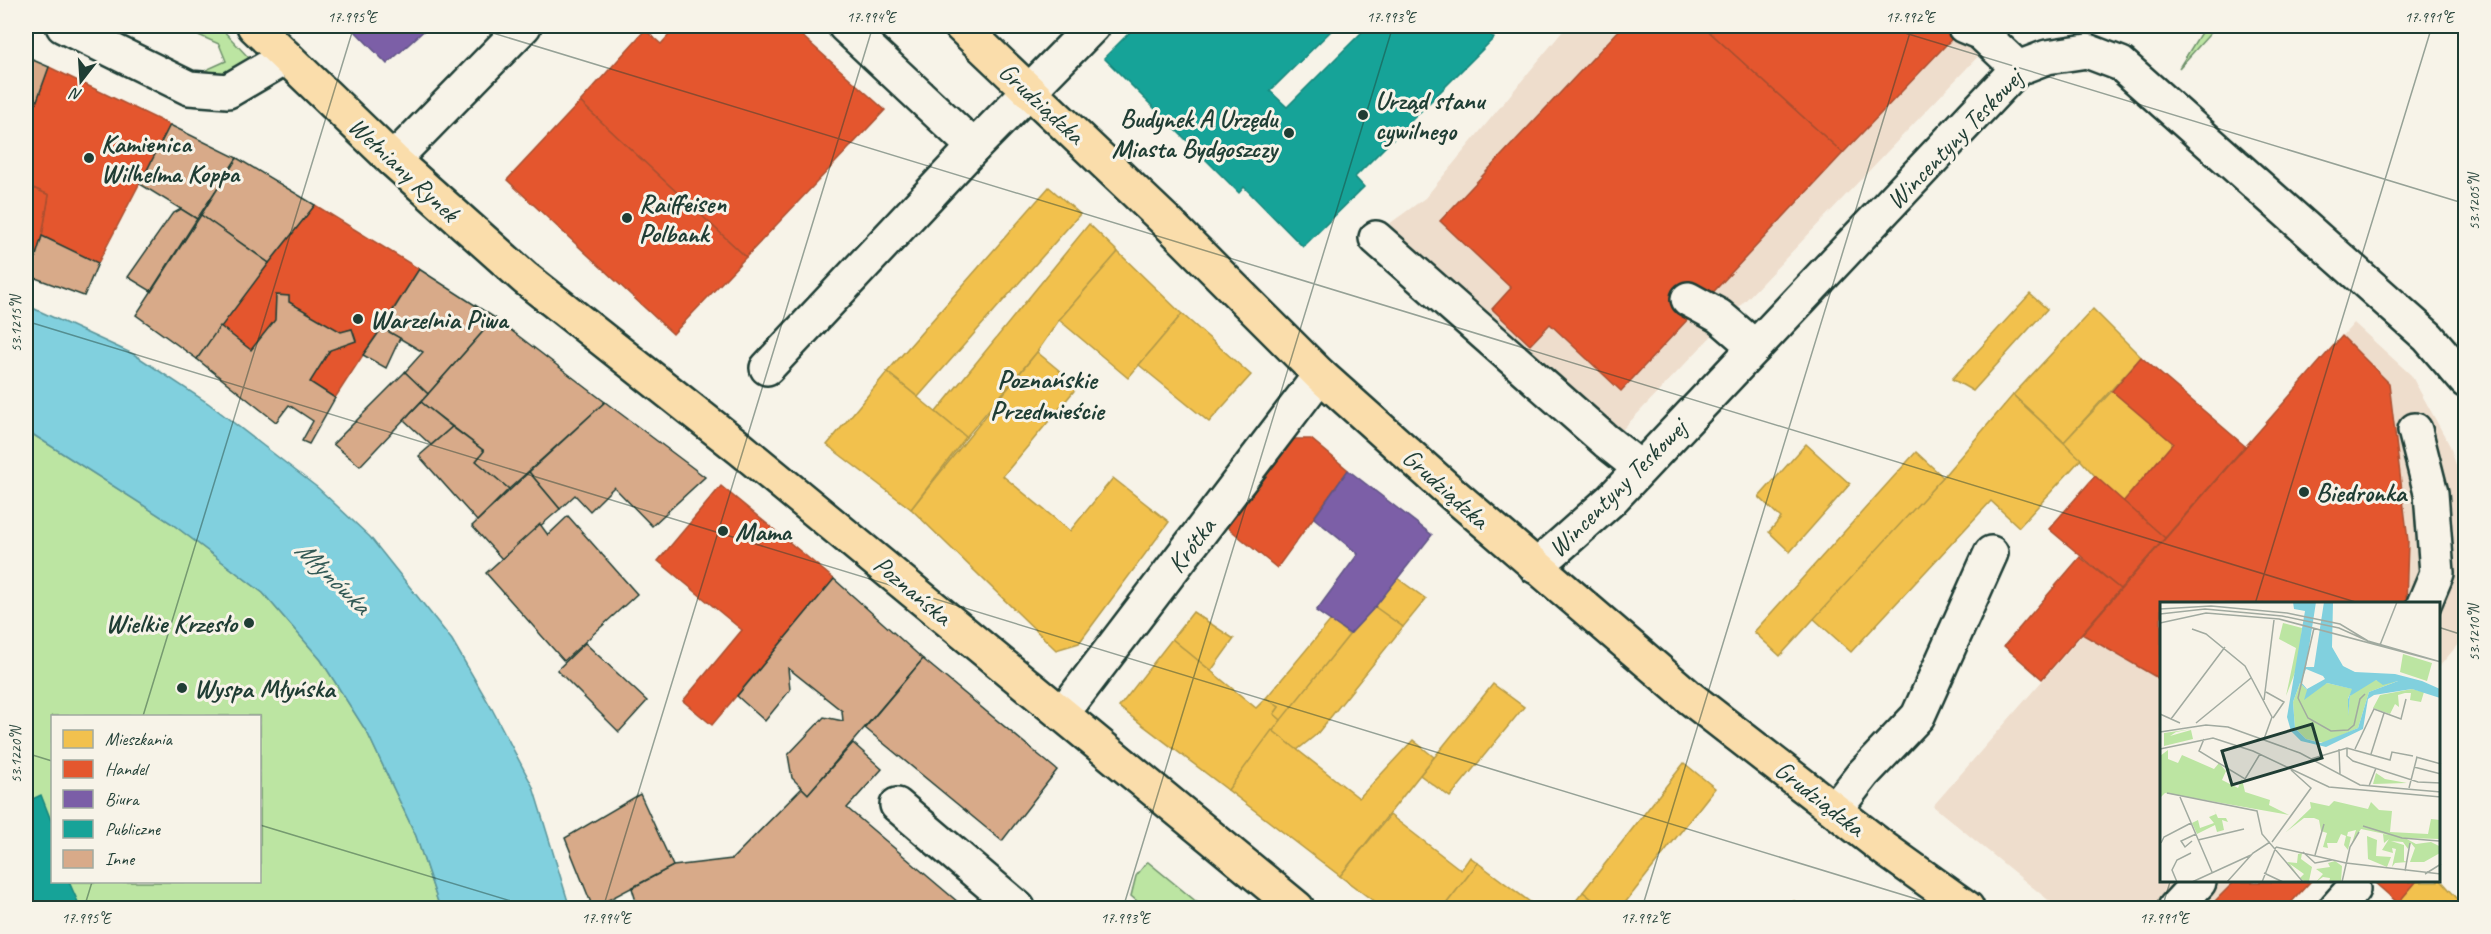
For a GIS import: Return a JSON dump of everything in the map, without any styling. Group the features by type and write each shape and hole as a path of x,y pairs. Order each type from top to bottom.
{"main road":[{"name":"Wełniany Rynek","path":"254,26 393,160 525,278"},
{"name":"Grudziądzka","path":"961,26 1167,222 1320,375 1536,567 1689,697 1967,909"},
{"name":"Poznańska","path":"525,278 741,449 1297,909"}],"street":[{"path":"63,26 189,88 228,91 286,57"},
{"path":"393,160 524,26"},
{"path":"844,26 974,147"},
{"path":"767,368 974,147 1093,26"},
{"path":"1964,26 1981,33 2018,68"},
{"name":"Wincentyny Teskowej","path":"1536,567 1611,500 2018,68 2047,57 2087,51 2121,64 2428,337 2466,381"},
{"path":"1376,238 1606,441 1640,468"},
{"path":"1688,299 1719,316 1755,347"},
{"name":"Krótka","path":"1062,714 1320,375"},
{"path":"2415,430 2431,493 2437,573 2425,602"},
{"path":"1835,810 1863,774 1918,716 1990,552"},
{"path":"897,805 1018,909"},
{"path":"2175,909 2198,883"}],"shaded area":[{"path":"1567,26 2007,26 1602,451 1389,224 1425,198"},
{"path":"2354,323 2411,375 2450,446 2465,492 2465,636 2440,666 2440,602 2160,602 2160,883 2233,883 2208,908 2058,908 1933,806"}],"green space":[{"path":"178,26 219,26 250,59 221,78 205,74 206,70 226,61 219,44"},
{"path":"2205,26 2217,26 2179,68"},
{"name":"Wyspa Młyńska","path":"26,430 171,523 263,593 321,660 368,734 416,836 440,908 26,908"},
{"path":"1147,862 1204,908 1145,908 1131,896 1136,876"}],"water":[{"name":"Młynówka","path":"26,305 135,355 208,403 318,488 370,537 452,640 492,709 533,787 570,908 440,908 416,836 368,734 321,660 263,593 171,523 26,430"}],"building: Mieszkania":[{"path":"1049,187 1080,214 918,397 887,372"},
{"path":"1089,224 1118,252 1059,320 1037,352 966,437 936,412"},
{"path":"1118,252 1182,314 1128,378 1059,320"},
{"path":"2030,294 2047,309 1973,391 1952,379"},
{"path":"2093,309 2141,357 2064,442 2013,395"},
{"path":"1182,314 1251,375 1209,422 1139,365"},
{"path":"1037,352 1078,386 1003,476 1070,531 1113,478 1169,522 1079,643 1056,650 911,509"},
{"path":"887,372 966,437 911,509 827,445"},
{"path":"2112,391 2173,443 2123,502 2064,442"},
{"path":"2013,395 2081,459 2019,527 1991,501 1851,652 1813,618 1943,477"},
{"path":"1806,444 1850,484 1790,552 1769,532 1781,518 1759,497"},
{"path":"1916,452 1943,477 1780,656 1754,632"},
{"path":"1397,578 1426,599 1403,627 1375,607"},
{"path":"1375,607 1403,627 1317,734 1297,750 1272,730 1349,635"},
{"path":"1193,612 1234,639 1211,671 1172,639"},
{"path":"1331,620 1349,635 1281,720 1274,714 1279,707 1266,698"},
{"path":"1172,639 1256,708 1266,698 1279,707 1274,714 1281,720 1228,790 1119,707"},
{"path":"1493,684 1524,707 1450,797 1420,775"},
{"path":"1272,730 1359,798 1413,740 1434,757 1340,876 1228,790"},
{"path":"1684,763 1715,788 1621,908 1603,908 1583,892"},
{"path":"1390,815 1461,870 1470,857 1478,863 1443,908 1383,908 1340,876"},
{"path":"1478,863 1538,908 1443,908"},
{"path":"2440,879 2466,908 2393,908 2415,883 2440,883"},
{"path":"1583,892 1603,908 1570,908"},
{"path":"1794,901 1806,908 1788,908"}],"building: Handel":[{"path":"677,26 791,26 885,110 746,257 580,102 645,30 661,44"},
{"path":"1623,26 1703,26 1843,153 1621,391 1550,324 1530,345 1492,309 1511,288 1440,221"},
{"path":"1703,26 1964,26 1843,153"},
{"name":"Kamienica Wilhelma Koppa","path":"49,67 170,125 98,263 42,236 49,195 26,185 26,131"},
{"name":"Raiffeisen Polbank","path":"580,102 746,257 673,334 507,180"},
{"path":"26,185 49,195 42,236 30,276 26,274"},
{"path":"315,205 419,269 335,398 310,382 330,350 356,341 352,329 341,332 289,302 289,296 276,295 275,320 251,350 220,326"},
{"name":"Biedronka","path":"2342,336 2389,383 2408,541 2406,602 2160,602 2160,679 2082,634"},
{"path":"2141,357 2245,446 2165,538 2123,502 2173,443 2112,391"},
{"path":"1294,439 1311,439 1348,470 1277,568 1227,527"},
{"path":"2095,476 2165,538 2120,589 2049,529"},
{"path":"721,486 834,579 712,725 683,701 742,630 658,561"},
{"path":"2080,557 2120,589 2042,679 2004,646"},
{"path":"2233,883 2309,883 2286,908 2208,908"},
{"path":"2375,883 2415,883 2398,903"}],"building: Biura":[{"path":"350,26 429,26 387,64"},
{"path":"1348,470 1432,535 1375,607 1350,634 1316,611 1358,554 1314,518"}],"building: Publiczne":[{"name":"Budynek A Urzędu Miasta Bydgoszczy","path":"1136,26 1336,26 1270,91 1287,107 1368,26 1480,26 1494,38 1355,177 1364,187 1303,247 1244,187 1239,193 1104,58"},
{"path":"41,795 51,820 51,883 69,883 78,902 62,908 26,908 26,802"}],"building: Inne":[{"path":"26,57 49,67 26,131"},
{"path":"170,125 237,158 197,219 140,184"},
{"path":"237,158 315,205 269,263 201,215"},
{"path":"181,209 197,219 151,291 128,277 172,214"},
{"path":"201,215 269,263 197,359 136,315"},
{"path":"42,236 98,263 84,296 30,276"},
{"path":"419,269 495,318 428,394 405,372 423,352 382,328"},
{"path":"276,295 289,296 289,302 341,332 352,329 356,341 330,350 310,382 335,398 309,444 302,441 313,421 289,405 276,422 197,359 220,326 251,350 275,320"},
{"path":"495,318 605,402 509,489 476,461 484,451 421,402"},
{"path":"382,328 400,338 386,368 363,355"},
{"path":"405,372 428,394 360,466 333,444"},
{"path":"421,402 452,427 431,445 404,420"},
{"path":"605,402 705,477 652,526 614,487 590,511 575,495 560,509 529,472"},
{"path":"452,427 484,451 476,461 509,489 477,521 419,456"},
{"path":"529,472 560,509 502,559 472,526"},
{"path":"568,516 637,594 564,661 486,573 540,524 548,535"},
{"path":"834,579 923,659 808,794 792,778 788,755 824,717 843,721 842,711 788,668 790,690 765,721 737,696"},
{"path":"585,643 647,701 619,732 557,670"},
{"path":"923,659 1057,770 1002,841 865,728"},
{"path":"853,743 882,769 847,808 965,908 638,908 632,888 673,866 732,859 802,788 808,794"},
{"path":"640,794 673,866 593,908 565,838"}],"place":[{"name":"Urząd stanu cywilnego","path":"1363,115"},
{"name":"Budynek A Urzędu Miasta Bydgoszczy","path":"1289,133"},
{"name":"Kamienica Wilhelma Koppa","path":"89,158"},
{"name":"Raiffeisen Polbank","path":"627,218"},
{"name":"Warzelnia Piwa","path":"358,319"},
{"name":"Biedronka","path":"2304,492"},
{"name":"Mama","path":"723,531"},
{"name":"Wielkie Krzesło","path":"249,623"},
{"name":"Wyspa Młyńska","path":"182,688"}],"district":[{"name":"Poznańskie Przedmieście","path":"1047,394"}]}
